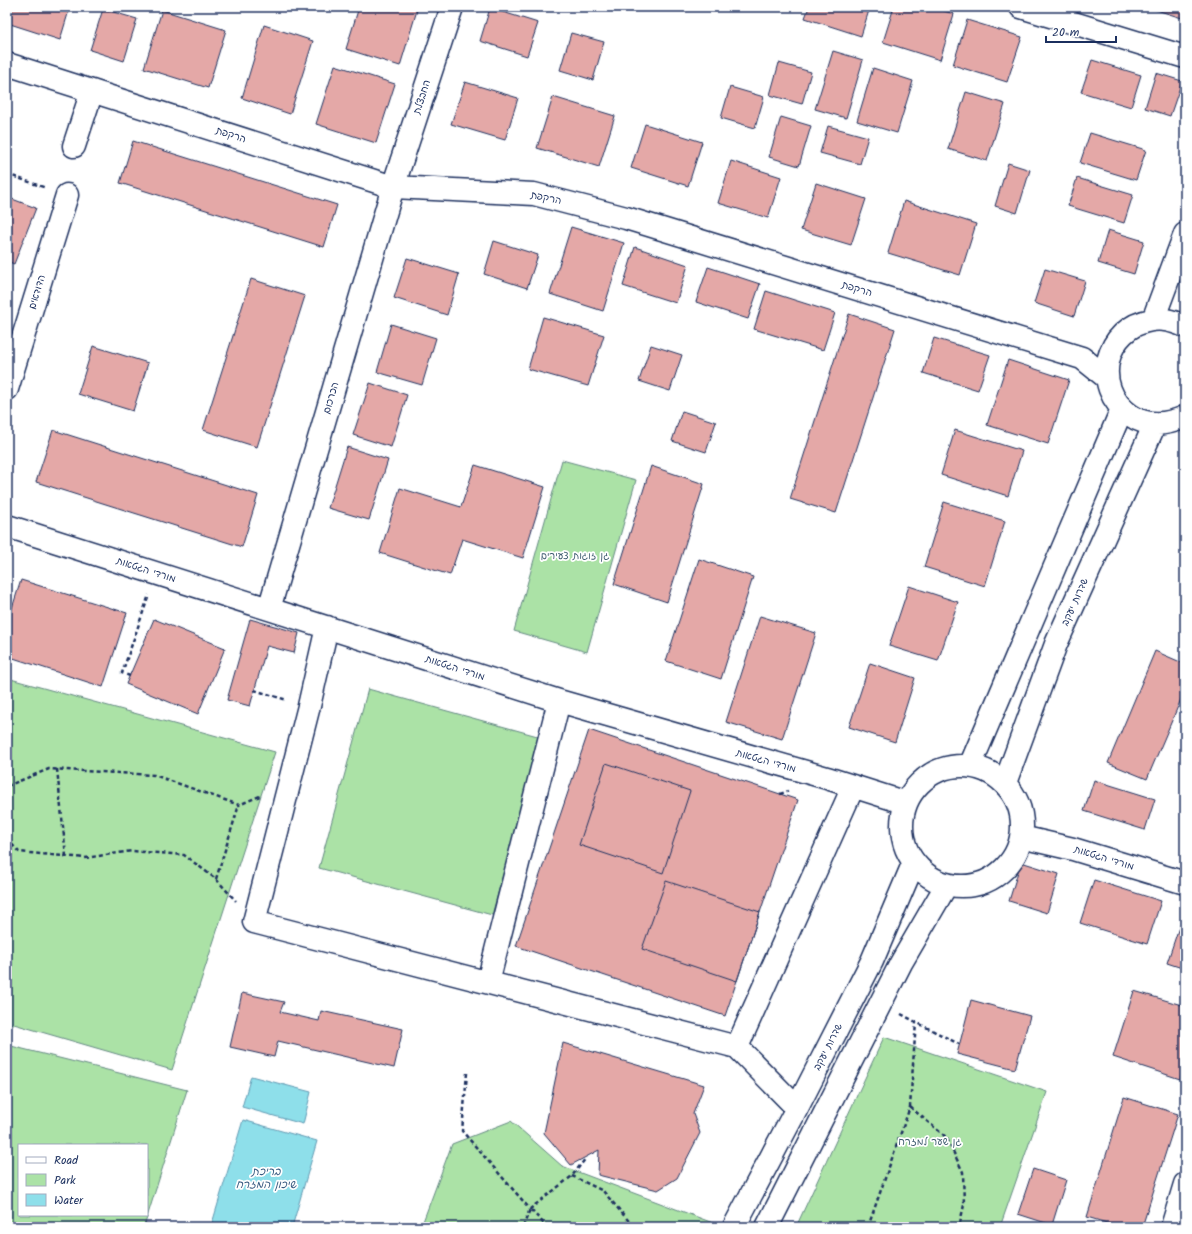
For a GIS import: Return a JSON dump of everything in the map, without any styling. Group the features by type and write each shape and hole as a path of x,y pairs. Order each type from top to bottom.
{"street":[{"name":"החבצלת","path":"393,186 452,7"},
{"path":"1021,7 1185,57"},
{"name":"הרקפת","path":"7,64 393,186 534,194 626,218 1082,358 1107,378"},
{"path":"74,146 92,91"},
{"name":"הכרכום","path":"269,609 393,186"},
{"name":"הדודאים","path":"7,389 68,196"},
{"path":"1153,320 1185,234"},
{"path":"1185,326 1169,320 1153,320 1137,324 1123,333 1113,346 1107,362 1107,378 1112,394 1122,409 1137,420 1154,424 1173,423 1185,417"},
{"path":"1082,358 1113,346"},
{"path":"970,766 1122,409"},
{"name":"שדרות יעקב","path":"1005,783 1056,644 1154,424"},
{"name":"מורדי הגטאות","path":"7,526 559,701 906,803"},
{"path":"327,627 254,922 738,1047 797,1108"},
{"path":"488,982 559,701"},
{"path":"970,766 989,772 1005,783 1016,799 1022,818 1021,837 1014,856 1002,871 985,881 966,886 947,884 928,876 914,862 906,849 902,834 902,818 906,803 916,786 932,774 951,767 970,766"},
{"path":"738,1047 853,787"},
{"name":"מורדי הגטאות","path":"1021,837 1073,848 1185,883"},
{"name":"שדרות יעקב","path":"734,1227 872,961 914,862"},
{"path":"767,1227 901,963 947,884"},
{"path":"1172,1227 1185,1184"}],"path":[{"path":"7,174 68,196"},
{"path":"130,676 122,673 156,574"},
{"path":"254,690 276,697"},
{"path":"7,786 49,769 154,775 239,805 289,785"},
{"path":"57,769 66,856"},
{"path":"216,879 239,805"},
{"path":"7,839 19,852 85,858 132,851 184,856 216,879 254,922"},
{"path":"881,1002 959,1044"},
{"path":"868,1227 910,1107 916,1022"},
{"path":"467,1072 462,1131 547,1227"},
{"path":"910,1107 946,1137 962,1172 964,1205 959,1227"},
{"path":"523,1227 530,1209 572,1176 586,1158"},
{"path":"572,1176 603,1191 634,1227"}],"green space":[{"name":"גן זוגות צעירים","path":"562,460 636,480 587,652 514,631"},
{"path":"7,678 275,752 172,1070 7,1022"},
{"path":"368,689 541,737 492,915 319,868"},
{"name":"גן שער למזרח","path":"884,1037 1047,1092 1000,1227 796,1227"},
{"path":"7,1045 187,1090 148,1214 148,1144 18,1144 18,1216 147,1216 144,1227 7,1227"},
{"path":"511,1121 562,1166 713,1223 711,1227 421,1227 452,1144"}],"water":[{"path":"251,1076 311,1092 303,1124 242,1107"},
{"name":"בריכת שיכון המזרח","path":"243,1120 317,1141 292,1227 211,1227"}],"building":[{"path":"7,7 70,7 60,40 7,23"},
{"path":"359,7 418,7 400,66 346,49"},
{"path":"809,7 870,7 861,36 805,18"},
{"path":"894,7 931,7 954,14 940,60 883,42"},
{"path":"1147,7 1185,7 1185,19"},
{"path":"490,8 538,23 527,56 480,41"},
{"path":"103,9 137,19 124,61 90,50"},
{"path":"162,10 226,30 208,88 144,68"},
{"path":"967,20 1022,37 1007,82 953,65"},
{"path":"264,25 313,41 290,114 242,98"},
{"path":"571,33 604,42 593,80 560,70"},
{"path":"833,51 863,60 846,118 815,109"},
{"path":"1092,60 1141,75 1131,107 1081,92"},
{"path":"779,63 811,72 802,104 770,95"},
{"path":"335,65 395,84 376,143 316,124"},
{"path":"873,68 913,81 897,133 857,121"},
{"path":"1156,73 1182,81 1170,116 1145,108"},
{"path":"465,82 518,98 505,140 451,124"},
{"path":"730,87 764,97 755,128 721,118"},
{"path":"966,92 1005,104 987,161 948,149"},
{"path":"553,97 615,116 599,167 537,148"},
{"path":"781,117 811,126 799,166 769,157"},
{"path":"645,124 702,142 688,186 631,168"},
{"path":"828,126 868,137 860,164 820,153"},
{"path":"1090,133 1146,150 1136,180 1080,163"},
{"path":"133,141 337,205 324,247 120,183"},
{"path":"731,161 781,177 768,218 718,203"},
{"path":"1008,163 1030,170 1017,213 995,206"},
{"path":"1077,178 1133,195 1124,223 1068,206"},
{"path":"816,183 866,199 851,245 801,230"},
{"path":"7,197 36,208 14,264 7,261"},
{"path":"904,201 976,224 960,275 888,253"},
{"path":"571,227 624,243 603,311 550,294"},
{"path":"1108,230 1144,241 1134,274 1098,263"},
{"path":"494,241 538,255 527,288 484,274"},
{"path":"635,247 688,265 676,303 623,286"},
{"path":"407,258 459,274 447,315 394,298"},
{"path":"708,267 760,284 748,319 696,302"},
{"path":"1045,269 1085,281 1074,316 1034,303"},
{"path":"251,279 305,296 257,447 203,430"},
{"path":"766,291 835,313 823,350 754,329"},
{"path":"849,314 895,329 836,513 790,499"},
{"path":"543,317 604,335 588,386 528,369"},
{"path":"391,324 436,338 422,385 377,372"},
{"path":"934,338 990,355 978,390 923,373"},
{"path":"651,345 682,355 670,391 639,381"},
{"path":"93,346 148,363 133,411 78,394"},
{"path":"1008,360 1069,380 1048,444 987,425"},
{"path":"370,383 407,395 391,447 353,435"},
{"path":"682,411 716,422 706,452 672,441"},
{"path":"53,430 258,495 242,547 36,482"},
{"path":"955,430 1022,451 1008,496 941,475"},
{"path":"347,447 388,460 369,520 328,508"},
{"path":"475,465 545,487 523,558 462,539 450,575 380,553 400,488 461,507"},
{"path":"651,466 704,484 667,602 614,584"},
{"path":"944,502 1005,521 985,586 924,567"},
{"path":"699,559 753,577 721,679 666,661"},
{"path":"21,580 127,613 103,687 7,656 7,624"},
{"path":"909,586 958,602 938,661 889,646"},
{"path":"760,616 816,633 782,739 726,722"},
{"path":"154,619 225,648 198,714 126,684"},
{"path":"250,619 299,633 294,653 267,646 250,706 227,700"},
{"path":"1155,651 1185,664 1185,690 1147,779 1108,763"},
{"path":"870,663 915,678 895,742 849,727"},
{"path":"589,730 798,800 725,1016 516,946"},
{"path":"606,763 690,791 663,873 579,845"},
{"path":"1094,780 1155,799 1145,830 1084,811"},
{"path":"1021,862 1059,874 1047,913 1009,901"},
{"path":"1094,880 1161,901 1147,944 1080,923"},
{"path":"666,881 760,912 737,981 642,949"},
{"path":"1180,924 1185,925 1185,969 1167,963"},
{"path":"1134,991 1185,1006 1185,1063 1180,1079 1113,1057"},
{"path":"242,993 284,1002 280,1012 319,1021 321,1011 403,1029 394,1068 278,1041 274,1057 230,1047"},
{"path":"971,1000 1030,1016 1015,1069 957,1054"},
{"path":"563,1043 704,1085 693,1114 700,1133 677,1178 658,1190 598,1175 599,1150 571,1165 544,1133"},
{"path":"1124,1097 1178,1114 1142,1227 1120,1227 1087,1217"},
{"path":"1033,1169 1066,1180 1052,1225 1018,1214"}]}
